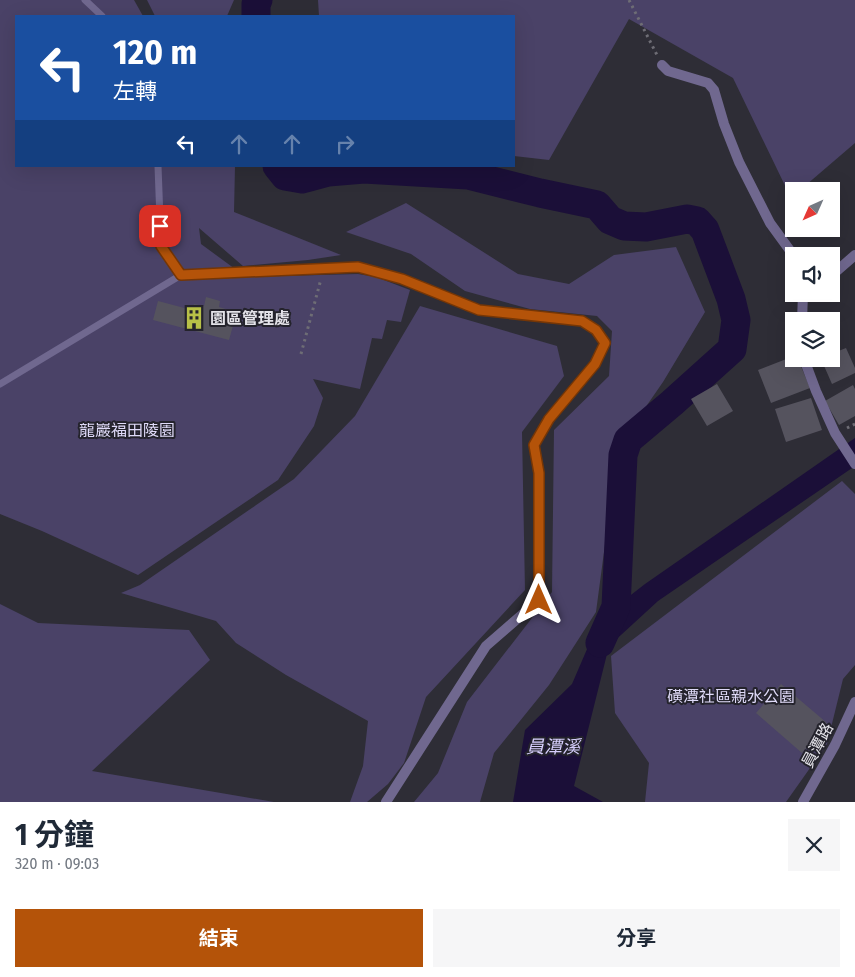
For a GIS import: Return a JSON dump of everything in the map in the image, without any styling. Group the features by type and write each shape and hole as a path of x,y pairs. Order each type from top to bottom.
{"street":[{"path":"662,66 668,71 708,83 714,90 724,124 739,162 770,223 787,247"},
{"path":"840,268 855,255"},
{"path":"386,802 486,646 539,600 539,473 534,445 549,419 595,364 605,343"},
{"path":"807,367 836,434 855,464"},
{"name":"員潭路","path":"803,802 835,745 855,702"}],"lane":[{"path":"86,0 101,15"},
{"path":"158,167 161,246 181,275"},
{"path":"0,384 181,275 358,267 402,279 479,310 582,321 596,330 605,343"}],"path":[{"path":"629,0 662,66"},
{"path":"301,354 321,279"}],"green space":[{"name":"龍巖福田陵園","path":"0,0 134,0 142,15 15,15 15,167 235,167 234,212 341,255 243,266 199,228 201,244 246,277 358,274 376,277 410,290 401,322 387,320 382,339 372,338 360,389 313,379 323,398 314,426 278,480 138,575 0,514"},
{"path":"147,0 234,0 227,15 154,15"},
{"path":"318,0 855,0 855,143 810,182 785,182 785,186 733,78 629,19 549,160 515,156 515,15 319,15"},
{"path":"406,203 518,274 569,284 614,255 676,247 705,312 663,382 618,447 596,612 549,685 494,753 480,802 414,802 438,773 467,702 552,592 554,430 609,376 612,331 597,316 530,309 465,291 411,254 346,232"},
{"path":"420,306 557,346 564,376 522,432 525,590 426,697 404,763 388,784 367,802 350,802 363,766 368,721 286,675 236,643 216,621 121,593 140,585 294,479 355,416"},
{"name":"磺潭社區親水公園","path":"842,481 855,494 855,665 843,679 827,744 786,802 645,802 649,763 615,713 611,656"},
{"path":"0,604 38,623 189,630 210,660 92,771 274,802 0,802"}],"water":[{"name":"員潭溪","path":"855,438 855,466 658,601 609,646 574,786 603,802 513,802 525,730 572,684 600,619 645,584"}],"building":[{"name":"園區管理處","path":"206,297 220,301 219,307 229,310 228,313 236,315 229,340 153,320 158,301 192,310 194,304 204,306"},
{"path":"846,348 855,368 855,373 832,384 825,367 840,367 840,350"},
{"path":"785,360 785,367 801,367 810,388 771,403 758,370"},
{"path":"717,384 733,411 707,426 691,399"},
{"path":"853,385 855,389 855,416 839,425 825,401"},
{"path":"811,398 822,430 786,442 775,409"},
{"path":"781,684 827,723 802,753 756,713"}],"waterway":[{"path":"256,15 258,0"},
{"path":"278,167 285,176 302,179 328,172 364,169 468,175 597,205 610,220 624,226 646,227 687,219 697,221 705,230 731,299 736,320 732,349 628,440 623,455 616,607 600,643"}],"place":[{"name":"園區管理處","path":"194,318"}],"route":[{"path":"160,226 161,246 181,275 358,267 402,279 479,310 582,321 596,330 605,343 595,364 549,419 534,445 539,473 539,600"}]}
